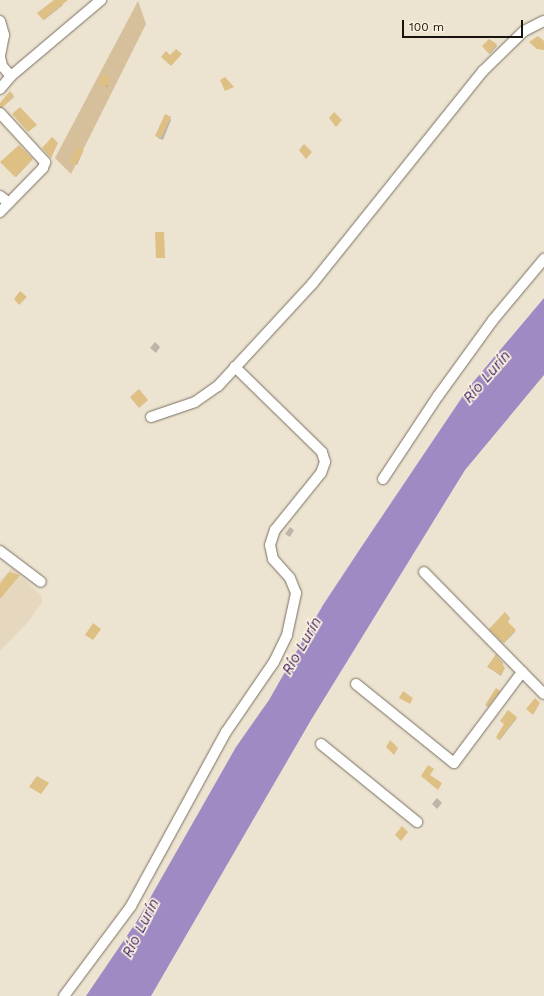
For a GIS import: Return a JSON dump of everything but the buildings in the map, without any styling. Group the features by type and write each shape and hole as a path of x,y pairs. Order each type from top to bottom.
{"street":[{"path":"0,89 11,76 100,0"},
{"path":"0,20 4,35 0,56 2,66 11,76"},
{"path":"151,417 203,398 235,367 313,283 483,71 524,31 544,21"},
{"path":"0,113 45,162 43,168 0,212"},
{"path":"0,196 9,203"},
{"path":"384,479 438,396 493,320 544,259"},
{"path":"64,996 131,906 226,732 274,662 287,635 296,593 290,578 273,558 270,545 275,530 321,473 325,462 322,452 235,367"},
{"path":"0,551 41,582"},
{"path":"424,572 544,694"},
{"path":"356,684 454,763 522,672"},
{"path":"321,744 417,822"}],"shaded area":[{"path":"138,1 146,24 71,174 55,158"},
{"path":"12,568 41,595 42,602 29,621 0,651 0,580"}],"water":[{"name":"Río Lurín","path":"544,298 544,375 465,470 311,720 151,996 86,996 137,921 236,747 269,700 323,605 469,387"}]}
